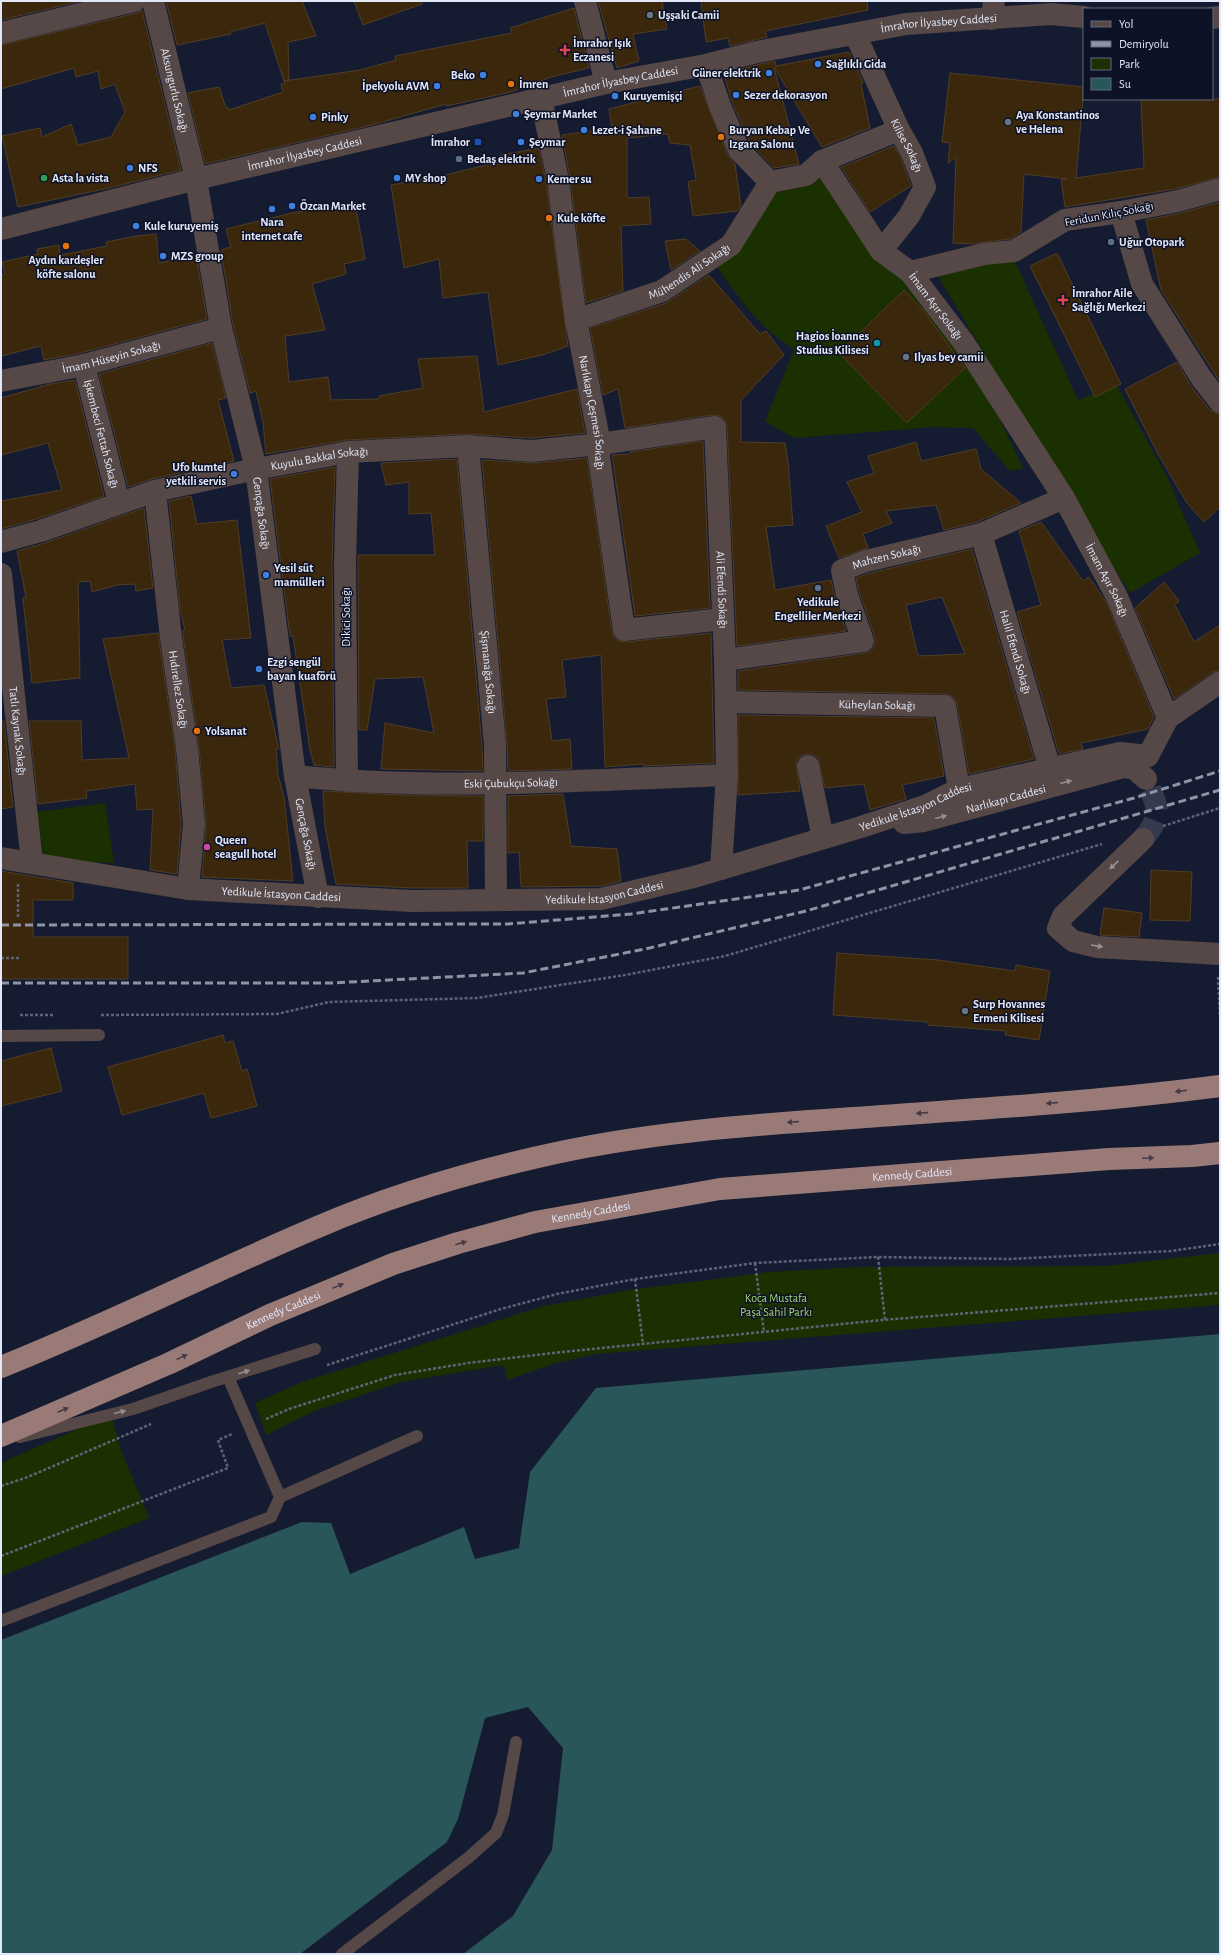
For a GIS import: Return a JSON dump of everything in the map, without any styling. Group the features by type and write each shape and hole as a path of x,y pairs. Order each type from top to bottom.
{"highway":[{"path":"1,1367 86,1332 323,1224 386,1200 455,1179 539,1157 631,1140 738,1126 1149,1095 1220,1086"},
{"name":"Kennedy Caddesi","path":"1,1436 164,1366 270,1315 393,1264 535,1222 720,1189 1109,1159 1192,1156 1220,1153"}],"street":[{"path":"1,34 134,1"},
{"name":"Aksungurlu Sokağı","path":"153,1 196,179"},
{"path":"585,1 606,83"},
{"name":"İmrahor İlyasbey Caddesi","path":"1,229 196,179 541,98 606,83 706,65 757,52 906,24 993,10 1083,17"},
{"name":"Kilise Sokağı","path":"855,34 899,130 912,153 925,187 909,216 881,251"},
{"path":"706,65 720,106 739,150 770,182 806,175 822,161 899,130"},
{"name":"Narlıkapı Çeşmesi Sokağı","path":"541,98 558,180 576,320 600,444 599,457 624,630 722,619"},
{"name":"İmam Aşır Sokağı","path":"822,161 881,251 910,272 964,343 1064,498 1118,597 1168,718"},
{"name":"Gençağa Sokağı","path":"196,179 221,328 256,469 295,776 318,897"},
{"name":"Mühendis Ali Sokağı","path":"576,320 662,291 731,245 770,182"},
{"name":"Feridun Kılıç Sokağı","path":"910,272 984,254 1014,251 1065,220 1121,212 1178,201 1220,189"},
{"path":"1121,212 1142,284 1211,376 1220,402"},
{"name":"İmam Hüseyin Sokağı","path":"1,381 84,365 221,328"},
{"name":"İşkembeci Fettah Sokağı","path":"84,365 119,503"},
{"name":"Ali Efendi Sokağı","path":"600,444 716,427 722,619 726,660 727,775 720,869"},
{"name":"Kuyulu Bakkal Sokağı","path":"1,542 41,531 155,491 256,469 348,452 468,446 531,451 600,444"},
{"name":"Şişmanağa Sokağı","path":"468,446 487,639 495,745 496,899"},
{"name":"Dikici Sokağı","path":"347,781 345,563 348,452"},
{"name":"Hıdırellez Sokağı","path":"155,491 171,638 187,748 194,824 188,889"},
{"name":"Mahzen Sokağı","path":"726,660 863,641 847,595 842,570 866,561 981,534 1064,498"},
{"name":"Halil Efendi Sokağı","path":"981,534 1050,769"},
{"name":"Tatlı Kaynak Sokağı","path":"1,574 17,861"},
{"path":"1168,718 1220,682"},
{"name":"Küheylan Sokağı","path":"726,702 945,706 959,789"},
{"name":"Yedikule İstasyon Caddesi","path":"17,861 188,889 412,901 601,899 720,869 860,827 925,806 959,789 1120,754 1148,756 1168,718"},
{"path":"808,766 823,838"},
{"name":"Narlıkapı Caddesi","path":"860,827 924,821 1124,766 1135,769 1146,779"},
{"name":"Eski Çubukçu Sokağı","path":"295,776 347,781 496,784 727,775"},
{"path":"1143,839 1063,916 1058,928 1073,941 1097,947 1219,964"}],"lane":[{"path":"1,1036 99,1035"},
{"path":"1,1442 133,1409 315,1349"},
{"path":"228,1377 280,1497"},
{"path":"1,1621 271,1516 280,1497 417,1436"},
{"path":"342,1954 468,1858 496,1833 503,1815 516,1742"}],"path":[{"path":"1161,826 1220,808"},
{"path":"98,1015 277,1014 329,1002 476,998 625,975 725,956 1108,842"},
{"path":"17,861 18,920"},
{"path":"1,958 19,958"},
{"path":"1219,964 1220,1015"},
{"path":"20,1015 59,1015"},
{"path":"322,1366 501,1309 557,1294 635,1280 755,1263 878,1257 1010,1259 1171,1251 1220,1244"},
{"path":"878,1257 885,1320"},
{"path":"755,1263 764,1332"},
{"path":"635,1280 643,1344"},
{"path":"1,1556 228,1468 218,1440 289,1409 395,1375 476,1362 643,1344 885,1320 1220,1293"},
{"path":"1,1486 28,1477 157,1422"}],"green space":[{"path":"831,175 971,359 1023,468 1010,471 973,428 934,427 794,438 765,421 794,350 768,330 747,308 717,267 762,197 797,182"},
{"path":"1007,244 1078,400 1116,384 1166,475 1200,553 1130,593 1084,520 935,271"},
{"path":"105,803 114,863 44,860 37,812"},
{"name":"Koca Mustafa Paşa Sahil Parkı","path":"1220,1253 1220,1305 595,1354 556,1363 507,1380 504,1365 401,1382 314,1411 266,1435 255,1403 302,1382 544,1306 630,1290 769,1272 858,1267 1105,1266"},
{"path":"111,1414 120,1448 149,1518 1,1576 1,1463"}],"water":[{"path":"1220,1334 1220,1954 463,1954 513,1916 552,1850 563,1748 528,1707 485,1718 458,1819 447,1842 300,1954 1,1954 1,1640 302,1522 331,1523 350,1574 464,1527 475,1559 519,1548 530,1472 596,1388"}],"building":[{"path":"1,1 81,1 1,20"},
{"path":"166,1 302,1 316,36 288,42 289,80 284,81 265,23 230,32 231,34 177,45"},
{"path":"354,1 422,1 422,4 363,25"},
{"path":"598,1 662,1 667,29 633,34 639,61 617,68"},
{"path":"701,1 867,1 868,10 765,31 767,37 730,46 728,38 706,42"},
{"path":"574,8 589,68 551,77 511,92 446,106 446,104 372,125 205,164 188,93 219,87 226,108 228,107 229,110 283,92 281,84 285,84 284,81 360,70 396,60 395,56 512,33 510,28"},
{"path":"142,10 181,170 109,188 18,207 2,136 40,128 42,137 71,124 78,145 111,137 125,112 115,84 101,89 98,71 76,77 74,68 1,89 1,45 137,13"},
{"path":"849,52 863,83 861,84 870,128 822,147 774,67 799,164 774,168 750,143 732,102 724,75 734,71 775,61 776,66"},
{"path":"950,73 1083,87 1076,178 1144,168 1141,100 1220,99 1220,177 1175,189 1065,207 1061,180 1067,179 1024,174 1021,232 1010,239 972,244 953,243 956,157 948,163 950,143 942,142"},
{"path":"700,86 728,155 735,164 741,206 737,211 693,216 688,182 696,180 690,145 670,143 668,134 627,138 627,198 649,197 651,224 621,226 623,291 586,303 570,178 562,135 612,128 609,109"},
{"path":"894,146 901,158 911,186 870,212 841,167"},
{"path":"539,148 546,182 568,346 542,355 498,365 488,292 443,298 439,259 404,268 391,185 446,175 502,161 501,155"},
{"path":"355,202 365,259 344,264 346,274 312,284 325,330 285,336 289,382 328,377 331,400 379,399 379,396 423,388 418,359 477,356 484,412 577,389 585,433 531,438 467,434 347,440 266,454 263,422 256,391 250,393 233,325 221,250 231,247 226,229 292,213"},
{"path":"1220,202 1220,382 1161,290 1146,220 1181,213"},
{"path":"156,234 159,263 196,255 207,319 81,353 44,360 41,346 1,356 1,275 5,274 2,262 38,254 37,249 59,245 60,255 107,246 106,242"},
{"path":"686,239 700,251 671,270 665,241"},
{"name":"İmrahor Aile Sağlığı Merkezi","path":"1057,253 1121,384 1095,397 1030,266"},
{"path":"709,275 760,334 766,331 784,355 741,400 741,442 785,443 793,525 766,527 775,590 831,580 835,599 846,631 737,646 727,426 725,420 720,416 713,415 625,428 618,389 603,395 590,328 666,303"},
{"name":"Ilyas bey camii","path":"904,290 923,310 965,368 907,423 839,353"},
{"path":"212,343 226,398 218,400 234,461 152,479 128,487 99,374"},
{"path":"1177,362 1191,386 1210,410 1220,414 1220,507 1204,522 1187,503 1158,454 1125,389"},
{"path":"75,380 104,496 37,519 1,529 1,501 62,490 48,443 1,455 1,398 50,384"},
{"path":"703,441 710,608 635,616 612,455 630,454 630,452"},
{"path":"916,442 921,461 976,449 981,469 1021,503 977,522 944,530 936,505 886,511 892,523 863,534 868,548 839,558 826,526 862,512 847,482 874,473 868,456"},
{"path":"587,458 612,632 614,637 619,641 625,642 711,633 714,763 643,766 643,764 605,767 601,655 562,660 566,697 546,699 552,741 570,739 572,769 508,771 507,744 482,460 532,463"},
{"path":"457,459 483,771 381,769 385,723 434,733 423,677 375,679 367,730 359,730 358,555 435,555 431,513 409,514 409,482 386,485 381,463"},
{"path":"335,467 332,563 334,767 314,765 310,750 293,636 290,636 270,479"},
{"path":"191,496 197,524 237,520 251,638 222,640 231,688 264,685 279,749 276,749 278,775 284,797 293,881 202,877 206,823 199,747 183,636 183,630 185,630 180,609 169,501"},
{"path":"144,508 153,588 136,591 135,584 117,585 92,592 90,581 78,582 80,678 32,683 23,598 26,597 17,551 45,543"},
{"path":"1041,522 1083,581 1089,577 1106,602 1154,717 1148,729 1081,743 1083,749 1059,754 1017,612 1041,605 1019,531"},
{"path":"972,549 1034,759 969,774 957,704 955,698 946,694 738,690 738,671 871,651 875,645 875,637 859,592 856,578 870,573","holes":["942,597 965,654 918,656 906,605"]},
{"path":"1164,582 1179,601 1175,605 1194,642 1220,625 1220,670 1213,672 1174,699 1135,608"},
{"path":"158,633 175,749 181,824 177,874 150,870 153,809 137,810 135,784 86,791 87,798 38,804 29,721 81,721 82,760 129,758 103,639"},
{"path":"738,715 934,718 944,776 902,785 906,799 870,810 864,784 825,788 818,758 812,754 806,754 799,757 796,762 800,791 738,795"},
{"path":"1,721 4,721 13,807 1,809"},
{"path":"323,791 402,795 483,796 483,841 467,841 468,888 412,888 336,884 325,827"},
{"path":"563,794 571,846 617,849 621,881 602,886 521,887 519,852 508,853 508,796"},
{"path":"1151,870 1192,872 1190,921 1150,920"},
{"path":"1,871 73,883 73,900 33,900 33,937 128,937 128,979 1,979"},
{"path":"1104,908 1142,913 1139,937 1100,935"},
{"path":"837,953 938,960 1015,971 1016,965 1050,971 1039,1040 1005,1035 1006,1031 928,1025 928,1022 833,1015"},
{"path":"223,1035 225,1043 233,1041 242,1071 247,1069 257,1106 211,1118 204,1093 122,1115 108,1067"},
{"path":"51,1048 62,1091 1,1106 1,1061"}],"tunnel":[{"path":"1143,839 1150,830 1157,816 1156,804 1146,779"}],"railway":[{"path":"1,925 508,924 631,914 799,890 1134,798 1220,771"},
{"path":"1,983 332,983 523,973 645,949 806,911 1220,790"}],"place":[{"name":"Uşşaki Camii","path":"650,15"},
{"name":"İmrahor Işık Eczanesi","path":"565,50"},
{"name":"Sağlıklı Gida","path":"818,64"},
{"name":"Güner elektrik","path":"769,73"},
{"name":"Beko","path":"483,75"},
{"name":"İmren","path":"511,84"},
{"name":"İpekyolu AVM","path":"437,86"},
{"name":"Sezer dekorasyon","path":"736,95"},
{"name":"Kuruyemişçi","path":"615,96"},
{"name":"Şeymar Market","path":"516,114"},
{"name":"Pinky","path":"313,117"},
{"name":"Aya Konstantinos ve Helena","path":"1008,122"},
{"name":"Lezet-i Şahane","path":"584,130"},
{"name":"Buryan Kebap Ve Izgara Salonu","path":"721,137"},
{"name":"İmrahor","path":"478,142"},
{"name":"Şeymar","path":"521,142"},
{"name":"Bedaş elektrik","path":"459,159"},
{"name":"NFS","path":"130,168"},
{"name":"Asta la vista","path":"44,178"},
{"name":"MY shop","path":"397,178"},
{"name":"Kemer su","path":"539,179"},
{"name":"Özcan Market","path":"292,206"},
{"name":"Nara internet cafe","path":"272,209"},
{"name":"Kule köfte","path":"549,218"},
{"name":"Kule kuruyemiş","path":"136,226"},
{"name":"Uğur Otopark","path":"1111,242"},
{"name":"Aydın kardeşler köfte salonu","path":"66,246"},
{"name":"MZS group","path":"163,256"},
{"name":"İmrahor Aile Sağlığı Merkezi","path":"1063,300"},
{"name":"Hagios İoannes Studius Kilisesi","path":"877,343"},
{"name":"Ilyas bey camii","path":"906,357"},
{"name":"Ufo kumtel yetkili servis","path":"234,474"},
{"name":"Yesil süt mamülleri","path":"266,575"},
{"name":"Yedikule Engelliler Merkezi","path":"818,588"},
{"name":"Ezgi sengül bayan kuaförü","path":"259,669"},
{"name":"Yolsanat","path":"197,731"},
{"name":"Queen seagull hotel","path":"207,847"},
{"name":"Surp Hovannes Ermeni Kilisesi","path":"965,1011"}]}
